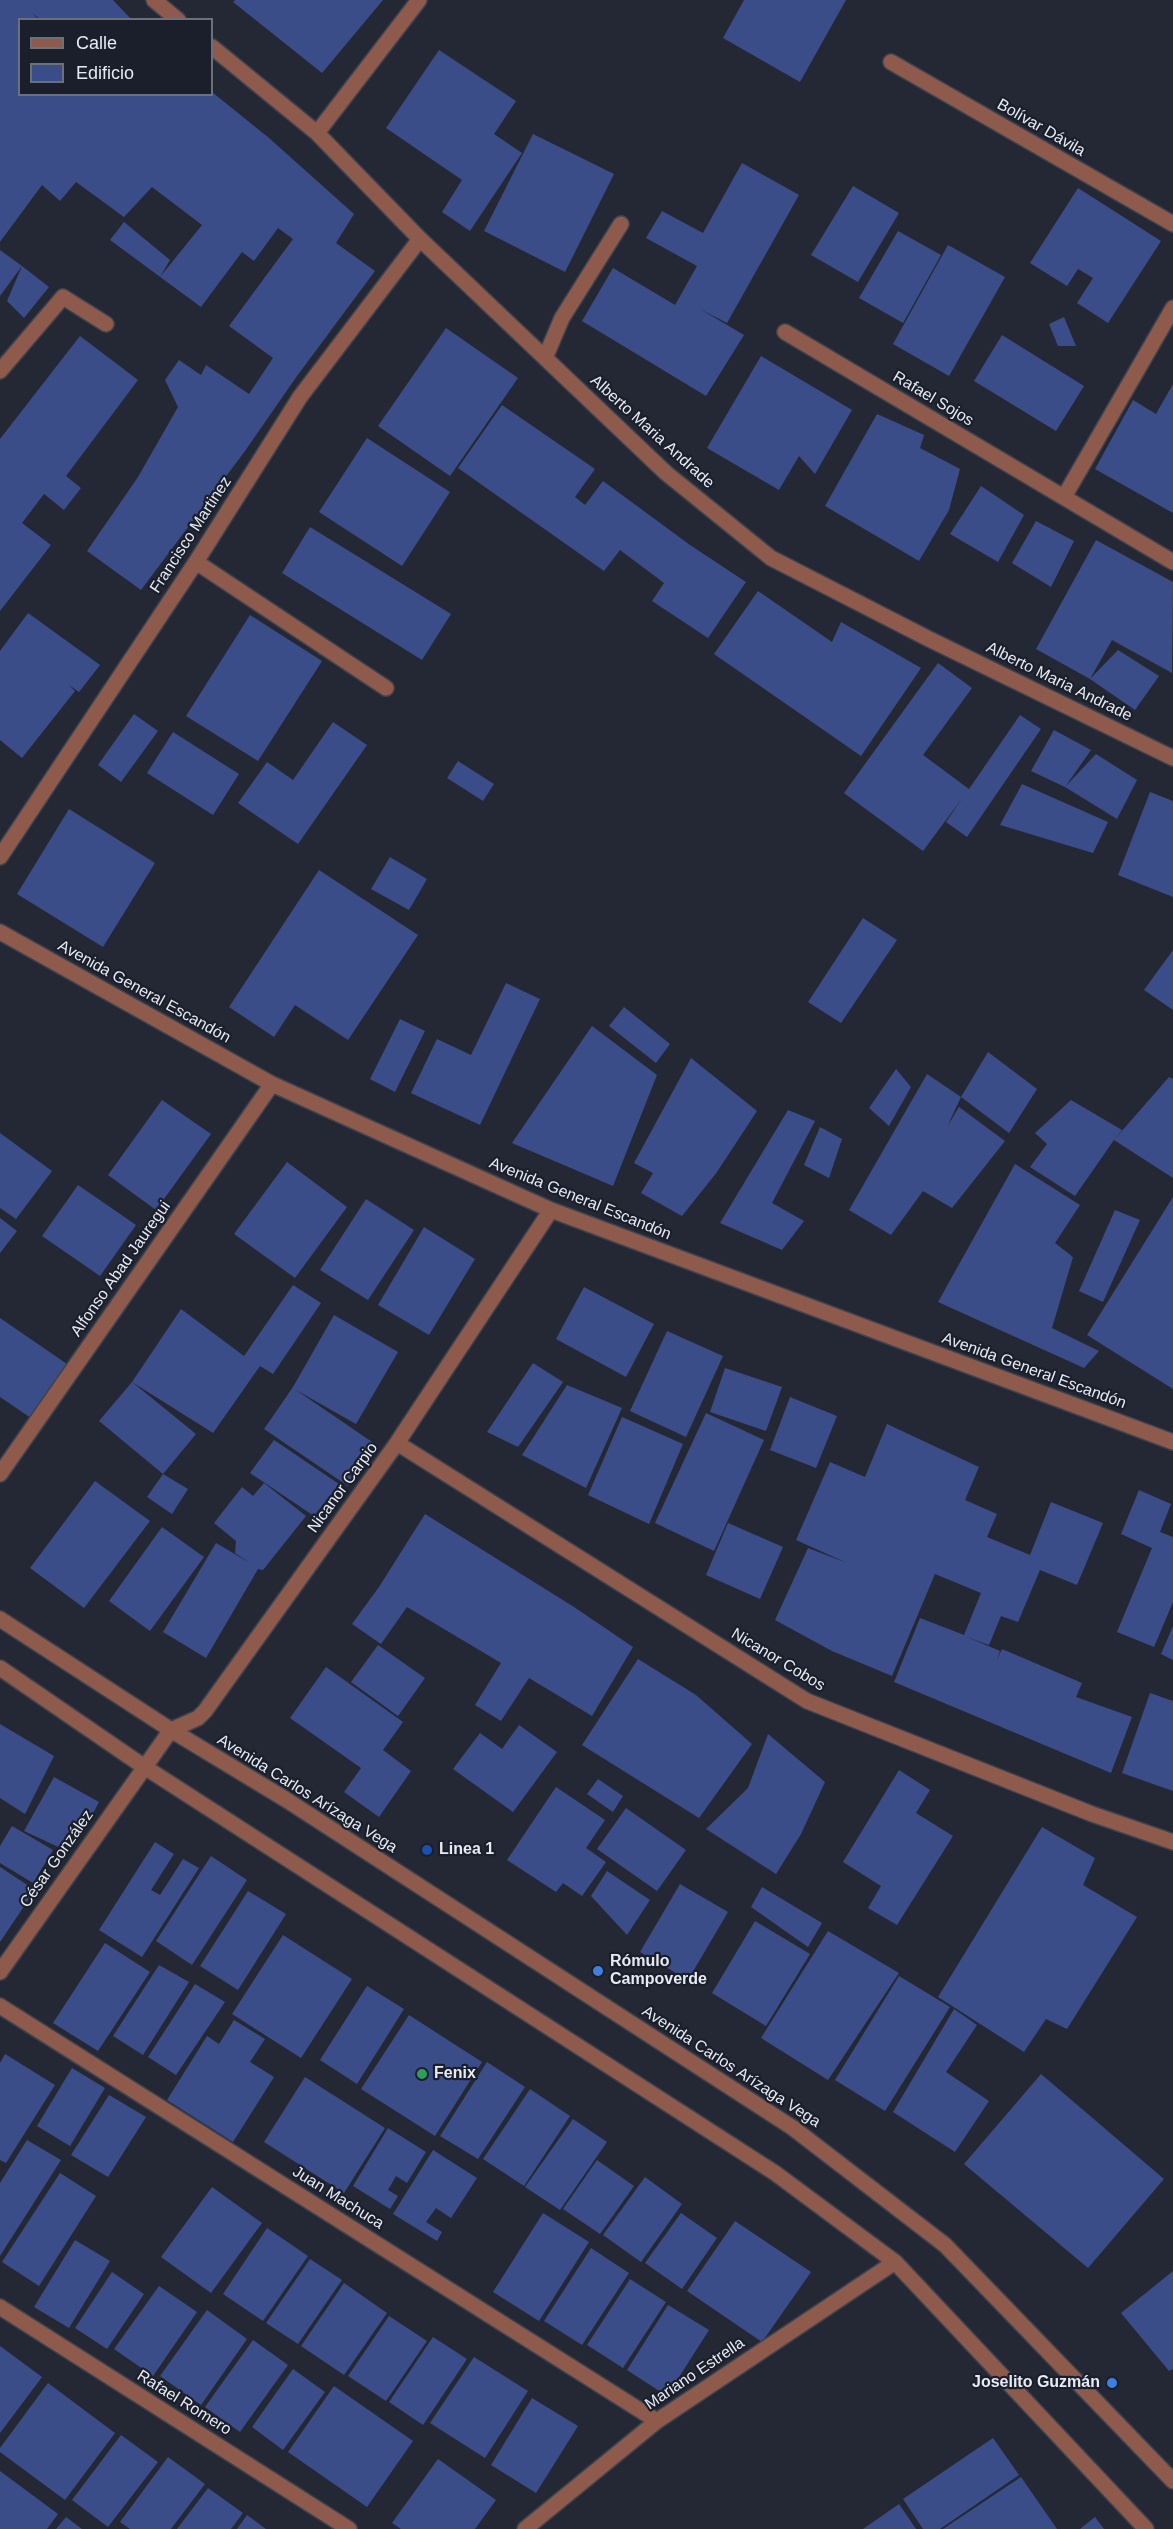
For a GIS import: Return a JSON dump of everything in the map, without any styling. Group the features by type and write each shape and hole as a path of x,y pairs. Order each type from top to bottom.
{"street":[{"path":"154,0 176,18"},
{"path":"317,133 419,0"},
{"name":"Alberto Maria Andrade","path":"213,48 317,133 420,238 666,473 771,558 929,639 1173,758"},
{"name":"Bolívar Dávila","path":"891,62 1173,224"},
{"path":"545,358 562,318 621,224"},
{"name":"Francisco Martinez","path":"0,857 196,562 300,397 420,238"},
{"path":"0,371 63,297 106,324"},
{"path":"1064,497 1173,308"},
{"name":"Rafael Sojos","path":"785,332 1173,562"},
{"path":"196,562 387,688"},
{"name":"Avenida General Escandón","path":"1,934 272,1084 551,1210 1173,1442"},
{"name":"Alfonso Abad Jauregui","path":"0,1474 272,1084"},
{"name":"Nicanor Carpio","path":"143,1766 171,1730 198,1719 205,1711 397,1443 551,1210"},
{"name":"Nicanor Cobos","path":"397,1443 807,1701 1092,1814 1173,1842"},
{"name":"Avenida Carlos Arízaga Vega","path":"0,1619 171,1730 285,1799 793,2128 945,2245 1173,2481"},
{"path":"0,1668 143,1766 775,2174 895,2262 1146,2529"},
{"name":"César González","path":"0,1972 143,1766"},
{"name":"Juan Machuca","path":"0,2006 657,2421"},
{"name":"Mariano Estrella","path":"525,2529 657,2421 895,2262"},
{"name":"Rafael Romero","path":"0,2307 349,2529"}],"building":[{"path":"0,0 113,0 130,18 38,18 32,13 37,18 18,18 18,96 213,96 213,93 269,138 354,214 336,243 375,271 141,590 87,551 138,477 178,407 165,380 179,360 201,375 206,365 249,394 273,358 229,326 293,239 278,228 254,261 242,252 201,307 160,277 202,225 152,187 124,217 76,182 60,201 42,185 0,242"},
{"path":"235,0 383,0 322,73 233,2"},
{"path":"744,0 846,0 800,82 723,38"},
{"path":"439,50 516,101 494,134 522,153 470,231 442,212 462,180 386,128"},
{"path":"533,134 614,174 565,272 484,231"},
{"path":"742,163 799,195 727,323 700,309 744,335 706,396 582,321 613,268 675,305 697,266 646,238 662,211 703,233"},
{"path":"853,186 899,213 858,282 811,255"},
{"path":"1078,188 1161,241 1108,323 1077,303 1093,278 1078,269 1067,286 1030,263"},
{"path":"124,222 170,260 160,277 110,240"},
{"path":"898,231 941,255 903,323 859,298"},
{"path":"948,245 1005,277 949,376 893,344"},
{"path":"0,250 22,266 0,296"},
{"path":"22,266 49,287 24,318 7,301"},
{"path":"1064,317 1076,346 1058,346 1049,324"},
{"path":"446,328 518,378 450,476 378,426"},
{"path":"1002,335 1084,386 1056,431 974,381"},
{"path":"80,336 138,380 66,476 81,488 64,510 44,494 22,523 51,545 0,611 0,439"},
{"path":"761,356 852,410 815,474 799,456 779,490 707,448"},
{"path":"1173,384 1173,513 1095,469 1133,400 1156,414"},
{"path":"502,405 595,469 575,497 585,505 603,481 690,545 746,582 708,638 652,601 664,583 620,550 604,571 458,468"},
{"path":"877,414 924,435 920,448 960,469 949,510 919,561 825,506"},
{"path":"367,438 450,492 402,566 319,512"},
{"path":"981,486 1024,515 998,562 950,534"},
{"path":"1036,521 1074,541 1051,587 1012,563"},
{"path":"310,527 451,614 422,660 282,573"},
{"path":"1096,540 1173,582 1172,673 1112,640 1090,679 1036,649"},
{"path":"758,591 832,642 841,622 921,668 861,756 714,654"},
{"path":"28,613 100,665 79,692 69,685 75,691 22,758 0,740 0,651"},
{"path":"250,615 322,661 258,761 186,716"},
{"path":"1118,650 1159,676 1135,710 1090,679"},
{"path":"938,663 972,688 923,755 969,789 1020,715 1041,729 967,837 946,822 963,797 923,851 844,793"},
{"path":"134,714 158,731 121,782 98,765"},
{"path":"333,722 367,745 298,844 238,803 267,762 293,780"},
{"path":"1054,730 1091,750 1065,787 1031,771"},
{"path":"173,732 239,774 213,815 147,773"},
{"path":"1096,754 1137,780 1117,819 1065,787"},
{"path":"458,761 494,784 483,801 447,778"},
{"path":"1022,784 1108,822 1093,853 1000,825"},
{"path":"1150,792 1173,801 1173,897 1118,875"},
{"path":"69,809 155,863 103,947 17,894"},
{"path":"390,857 427,879 409,910 371,889"},
{"path":"319,870 418,935 348,1040 295,1005 274,1037 229,1007"},
{"path":"863,918 897,940 841,1023 808,1002"},
{"path":"1173,950 1173,1010 1144,990"},
{"path":"506,983 540,999 480,1125 411,1093 437,1039 471,1055"},
{"path":"624,1007 670,1044 656,1063 609,1026"},
{"path":"400,1019 425,1031 395,1092 370,1079"},
{"path":"592,1026 657,1075 613,1186 512,1143"},
{"path":"988,1052 1037,1089 1009,1133 961,1097"},
{"path":"691,1058 757,1111 717,1172 682,1216 641,1193 653,1173 634,1163"},
{"path":"896,1069 911,1087 889,1126 869,1108"},
{"path":"927,1074 961,1097 947,1127 959,1107 1005,1141 952,1208 923,1191 891,1235 849,1210"},
{"path":"1169,1077 1173,1079 1173,1178 1114,1140"},
{"path":"162,1100 211,1134 156,1210 108,1175"},
{"path":"1071,1100 1122,1130 1075,1196 1030,1167 1047,1144 1035,1133"},
{"path":"788,1110 815,1121 772,1203 804,1221 782,1250 720,1223"},
{"path":"820,1127 842,1139 829,1178 804,1165"},
{"path":"0,1133 52,1171 16,1219 0,1208"},
{"path":"287,1162 347,1207 295,1278 234,1234"},
{"path":"1015,1164 1080,1205 1055,1243 1073,1257 1052,1328 1099,1351 1084,1368 938,1302"},
{"path":"78,1185 136,1225 100,1276 42,1236"},
{"path":"1173,1197 1173,1389 1087,1335"},
{"path":"366,1199 414,1230 368,1300 320,1270"},
{"path":"1115,1210 1140,1220 1103,1302 1079,1291"},
{"path":"0,1218 17,1231 0,1253"},
{"path":"424,1227 475,1259 429,1335 378,1305"},
{"path":"293,1285 321,1303 273,1374 260,1366 213,1433 132,1382 181,1309 244,1356"},
{"path":"584,1287 654,1324 626,1377 556,1339"},
{"path":"334,1315 398,1352 356,1424 296,1390 375,1444 348,1486 264,1429 293,1387"},
{"path":"0,1318 67,1364 31,1418 0,1397"},
{"path":"667,1331 723,1356 686,1437 630,1411"},
{"path":"533,1363 563,1382 518,1447 487,1432"},
{"path":"725,1368 782,1387 766,1431 710,1412"},
{"path":"132,1382 196,1434 163,1474 99,1421"},
{"path":"567,1385 622,1408 586,1488 522,1455"},
{"path":"790,1397 837,1416 816,1468 770,1450"},
{"path":"706,1413 764,1440 714,1551 655,1523"},
{"path":"622,1417 683,1444 649,1524 588,1495"},
{"path":"887,1424 979,1467 965,1500 997,1514 987,1537 1030,1555 1051,1502 1103,1523 1077,1585 1040,1570 1018,1622 1001,1616 989,1645 967,1637 1000,1651 997,1660 1002,1649 1082,1683 1076,1697 1132,1717 1111,1773 894,1682 920,1618 964,1635 981,1593 935,1574 892,1676 832,1651 775,1620 808,1548 847,1563 796,1540 830,1462 865,1477"},
{"path":"274,1440 339,1484 314,1516 250,1473"},
{"path":"163,1474 188,1489 172,1514 147,1497"},
{"path":"95,1481 150,1521 84,1608 30,1568"},
{"path":"264,1483 306,1516 263,1570 258,1569 206,1658 163,1632 216,1543 250,1563 235,1553 236,1541 214,1523 242,1487 253,1496"},
{"path":"1139,1490 1171,1504 1160,1532 1173,1537 1173,1602 1154,1647 1117,1632 1152,1548 1121,1534"},
{"path":"425,1514 574,1607 633,1647 592,1716 529,1678 501,1721 475,1705 501,1663 407,1607 381,1644 352,1624 379,1587"},
{"path":"728,1523 783,1547 760,1599 706,1575"},
{"path":"162,1527 204,1557 150,1631 109,1601"},
{"path":"1173,1626 1173,1660 1161,1654"},
{"path":"378,1645 425,1678 398,1716 351,1682"},
{"path":"638,1659 696,1695 752,1744 699,1818 582,1745"},
{"path":"326,1667 403,1722 383,1750 411,1771 379,1817 344,1792 361,1768 290,1718"},
{"path":"1150,1693 1173,1701 1173,1791 1122,1773"},
{"path":"0,1724 54,1756 25,1814 0,1798"},
{"path":"519,1725 557,1752 513,1812 453,1769 480,1733 502,1749"},
{"path":"768,1734 825,1782 801,1834 776,1874 706,1829 748,1788"},
{"path":"899,1770 930,1790 916,1813 953,1836 897,1925 868,1908 881,1886 843,1862"},
{"path":"54,1777 99,1802 82,1834 67,1851 24,1831"},
{"path":"598,1779 623,1796 613,1812 587,1794"},
{"path":"556,1787 605,1820 586,1848 606,1862 582,1896 563,1883 556,1892 507,1860"},
{"path":"626,1808 686,1850 657,1891 597,1849"},
{"path":"12,1826 53,1850 33,1883 0,1863 0,1846"},
{"path":"1042,1827 1095,1858 1083,1885 1137,1917 1067,2029 1046,2019 1024,2052 938,1997"},
{"path":"155,1842 174,1854 151,1890 160,1895 183,1859 199,1868 142,1957 99,1930"},
{"path":"211,1856 247,1880 192,1965 156,1941"},
{"path":"0,1867 35,1890 0,1942"},
{"path":"607,1871 650,1900 627,1935 591,1896"},
{"path":"680,1884 728,1912 688,1980 640,1952"},
{"path":"762,1887 822,1923 808,1947 751,1907"},
{"path":"248,1891 286,1914 238,1990 200,1966"},
{"path":"755,1921 810,1954 766,2026 712,1993"},
{"path":"828,1931 899,1973 828,2080 761,2038"},
{"path":"283,1935 352,1979 301,2058 232,2014"},
{"path":"105,1943 150,1972 98,2051 53,2023"},
{"path":"159,1965 189,1982 143,2055 113,2036"},
{"path":"899,1976 950,2007 885,2111 835,2080"},
{"path":"195,1984 225,2002 176,2075 148,2057"},
{"path":"367,1986 404,2009 357,2084 320,2060"},
{"path":"954,2009 977,2025 946,2072 989,2101 955,2152 893,2112"},
{"path":"409,2015 482,2062 435,2136 361,2089"},
{"path":"234,2020 265,2039 250,2062 274,2077 233,2142 167,2100 207,2036 219,2044"},
{"path":"5,2054 55,2085 6,2163 0,2160 0,2063"},
{"path":"487,2062 525,2087 478,2159 440,2136"},
{"path":"72,2068 105,2088 70,2146 37,2126"},
{"path":"1041,2074 1164,2179 1088,2268 964,2164"},
{"path":"305,2077 385,2128 344,2193 264,2142"},
{"path":"530,2089 570,2116 524,2186 483,2159"},
{"path":"109,2095 146,2117 108,2177 71,2155"},
{"path":"573,2119 607,2142 560,2210 525,2187"},
{"path":"388,2128 426,2152 407,2183 396,2176 388,2190 398,2196 390,2209 353,2186"},
{"path":"27,2140 61,2160 0,2256 0,2183"},
{"path":"433,2150 477,2178 451,2218 436,2208 426,2222 442,2232 437,2241 393,2214"},
{"path":"597,2160 634,2186 600,2234 563,2209"},
{"path":"60,2173 96,2196 39,2286 2,2262"},
{"path":"645,2177 682,2204 641,2262 603,2235"},
{"path":"212,2187 262,2223 211,2293 161,2257"},
{"path":"543,2213 589,2242 539,2321 493,2292"},
{"path":"681,2213 717,2238 682,2289 645,2263"},
{"path":"735,2221 811,2272 762,2342 687,2291"},
{"path":"267,2228 308,2256 263,2321 223,2294"},
{"path":"75,2240 110,2261 69,2328 34,2307"},
{"path":"591,2248 629,2273 582,2345 544,2321"},
{"path":"310,2259 342,2280 298,2344 266,2323"},
{"path":"1173,2271 1173,2369 1169,2371 1121,2313"},
{"path":"112,2272 144,2294 107,2349 75,2328"},
{"path":"630,2279 666,2302 623,2368 587,2345"},
{"path":"344,2283 387,2313 344,2375 301,2346"},
{"path":"159,2286 197,2312 153,2376 114,2349"},
{"path":"668,2305 709,2330 667,2396 627,2370"},
{"path":"207,2310 247,2339 201,2405 160,2376"},
{"path":"389,2316 427,2341 386,2401 348,2376"},
{"path":"433,2337 467,2359 423,2425 389,2402"},
{"path":"253,2340 288,2365 240,2432 205,2407"},
{"path":"0,2346 42,2377 0,2433"},
{"path":"474,2357 528,2391 485,2458 430,2423"},
{"path":"293,2369 325,2392 283,2450 252,2427"},
{"path":"48,2383 115,2433 65,2500 0,2452 0,2448"},
{"path":"334,2386 413,2441 367,2507 288,2452"},
{"path":"532,2398 578,2426 536,2493 491,2465"},
{"path":"121,2435 158,2462 108,2527 72,2500"},
{"path":"993,2438 1019,2475 940,2529 923,2529 903,2499"},
{"path":"168,2457 205,2484 171,2529 130,2529 120,2522"},
{"path":"438,2459 496,2500 475,2529 401,2529 392,2523"},
{"path":"0,2471 58,2514 47,2529 0,2529"},
{"path":"1021,2477 1057,2529 943,2529"},
{"path":"208,2488 243,2513 231,2529 177,2529"},
{"path":"899,2504 916,2529 863,2529"},
{"path":"247,2515 266,2529 237,2529"},
{"path":"66,2517 82,2529 56,2529"},
{"path":"1095,2517 1104,2529 1080,2529"}],"place":[{"name":"Linea 1","path":"427,1850"},
{"name":"Rómulo Campoverde","path":"598,1971"},
{"name":"Fenix","path":"422,2074"},
{"name":"Joselito Guzmán","path":"1112,2383"}]}
